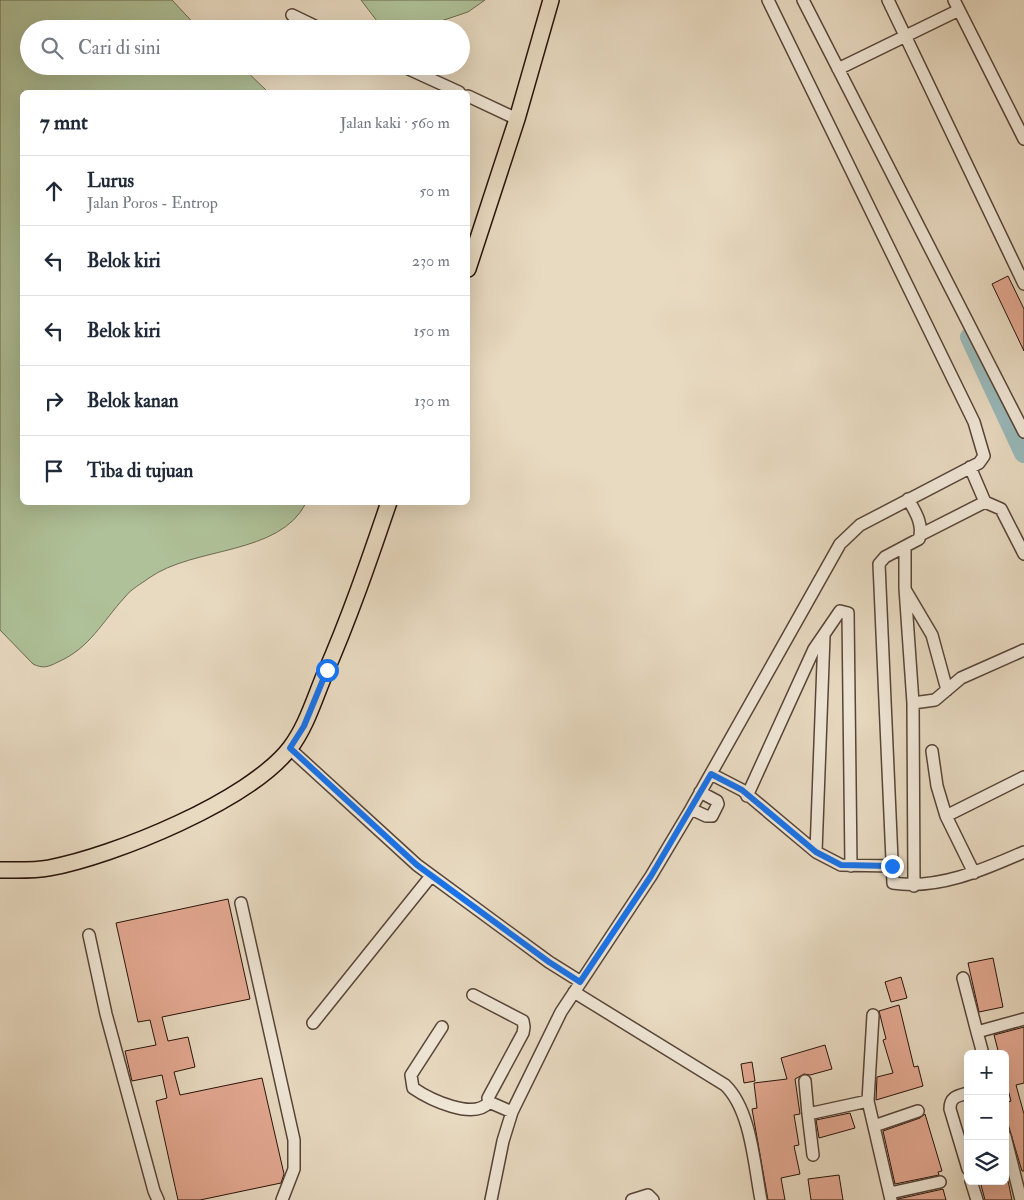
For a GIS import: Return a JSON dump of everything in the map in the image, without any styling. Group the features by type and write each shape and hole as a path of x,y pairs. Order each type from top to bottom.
{"main road":[{"path":"470,263 516,119 551,0"},
{"path":"0,870 47,868 114,851 209,807 264,772 290,748 304,726 359,593 388,505"}],"street":[{"path":"491,1200 503,1141 512,1112 561,1012 580,996 580,982 651,876 691,809 840,544 860,525 912,506 978,463 984,456 974,422 768,0"},
{"path":"803,0 1024,432"},
{"path":"888,0 1024,284"},
{"path":"838,68 905,37 956,5 1024,139"},
{"path":"292,15 302,20"},
{"path":"422,75 455,90"},
{"path":"470,97 516,119"},
{"path":"970,467 983,496 1002,509 1024,554"},
{"path":"920,535 983,496"},
{"path":"912,506 922,531 919,539 885,556 879,564 893,882 914,886 974,874 1024,852"},
{"path":"905,547 905,588 913,703 914,886"},
{"path":"905,588 932,635 947,690"},
{"path":"747,796 814,649 840,611 848,613 851,866"},
{"path":"816,852 824,636"},
{"path":"913,703 935,700 962,678 1024,650"},
{"path":"290,748 368,822 431,876 549,962 580,982"},
{"path":"932,751 938,786 946,816 974,874"},
{"path":"711,774 742,790 816,852 841,865 892,866"},
{"path":"946,816 1024,777"},
{"path":"691,809 706,816 712,816 718,804 717,802 700,792"},
{"path":"313,1023 431,876"},
{"path":"241,903 294,1140 294,1169 282,1200"},
{"path":"90,935 109,1023 158,1200"},
{"path":"963,978 982,1050"},
{"path":"473,995 522,1020 524,1027 489,1095 489,1102"},
{"path":"580,996 725,1085 734,1094 743,1112 761,1200"},
{"path":"873,1015 868,1101 891,1196 940,1182"},
{"path":"977,1032 1024,1019"},
{"path":"442,1027 411,1076 413,1088 460,1109 471,1110 480,1108 489,1102"},
{"path":"805,1081 813,1155"},
{"path":"964,1094 954,1097 950,1102 950,1109 964,1156"},
{"path":"808,1114 868,1101"},
{"path":"489,1102 512,1112"},
{"path":"874,1126 918,1111"},
{"path":"1006,1140 1021,1200"},
{"path":"972,1185 977,1200"},
{"path":"632,1200 648,1195 653,1200"}],"green space":[{"path":"0,0 172,0 191,20 20,20 20,75 250,75 266,90 20,90 20,505 304,505 293,520 276,533 256,542 189,560 149,578 127,594 87,642 69,656 54,664 45,667 33,664 0,630"},
{"path":"361,0 485,0 468,12 444,20 376,20"}],"building":[{"path":"1008,276 1024,309 1024,351 992,284"},
{"path":"228,899 250,999 162,1017 168,1041 188,1037 195,1067 174,1072 180,1095 262,1078 284,1174 281,1183 200,1200 178,1200 156,1101 167,1098 162,1075 132,1081 125,1051 156,1045 150,1020 138,1022 116,923"},
{"path":"993,958 1003,1007 979,1012 968,963"},
{"path":"901,977 907,998 891,1002 885,982"},
{"path":"899,1005 914,1067 918,1066 923,1086 876,1100 877,1077 893,1073 883,1040 886,1039 879,1011"},
{"path":"1024,1027 1024,1083 1016,1085 1024,1114 1024,1171 1022,1171 1009,1127 1009,1102 1011,1101 1009,1094 1009,1050 998,1050 994,1035"},
{"path":"825,1045 832,1069 810,1075 804,1074 795,1079 800,1114 794,1115 799,1145 794,1146 800,1174 781,1178 785,1200 768,1200 752,1109 757,1108 754,1083 787,1079 781,1058"},
{"path":"752,1062 755,1081 744,1083 741,1064"},
{"path":"850,1113 855,1128 819,1138 816,1120"},
{"path":"925,1114 942,1171 938,1172 939,1175 895,1184 883,1131 920,1118"},
{"path":"839,1175 843,1200 811,1200 808,1179"},
{"path":"981,1185 1009,1185 1012,1200 985,1200"},
{"path":"943,1189 946,1200 898,1200 898,1199"}],"waterway":[{"path":"970,337 1024,453"}],"route":[{"path":"327,670 304,726 290,748 324,778 368,822 417,865 549,962 580,982 651,876 711,774 742,790 816,852 841,865 892,866"}]}
